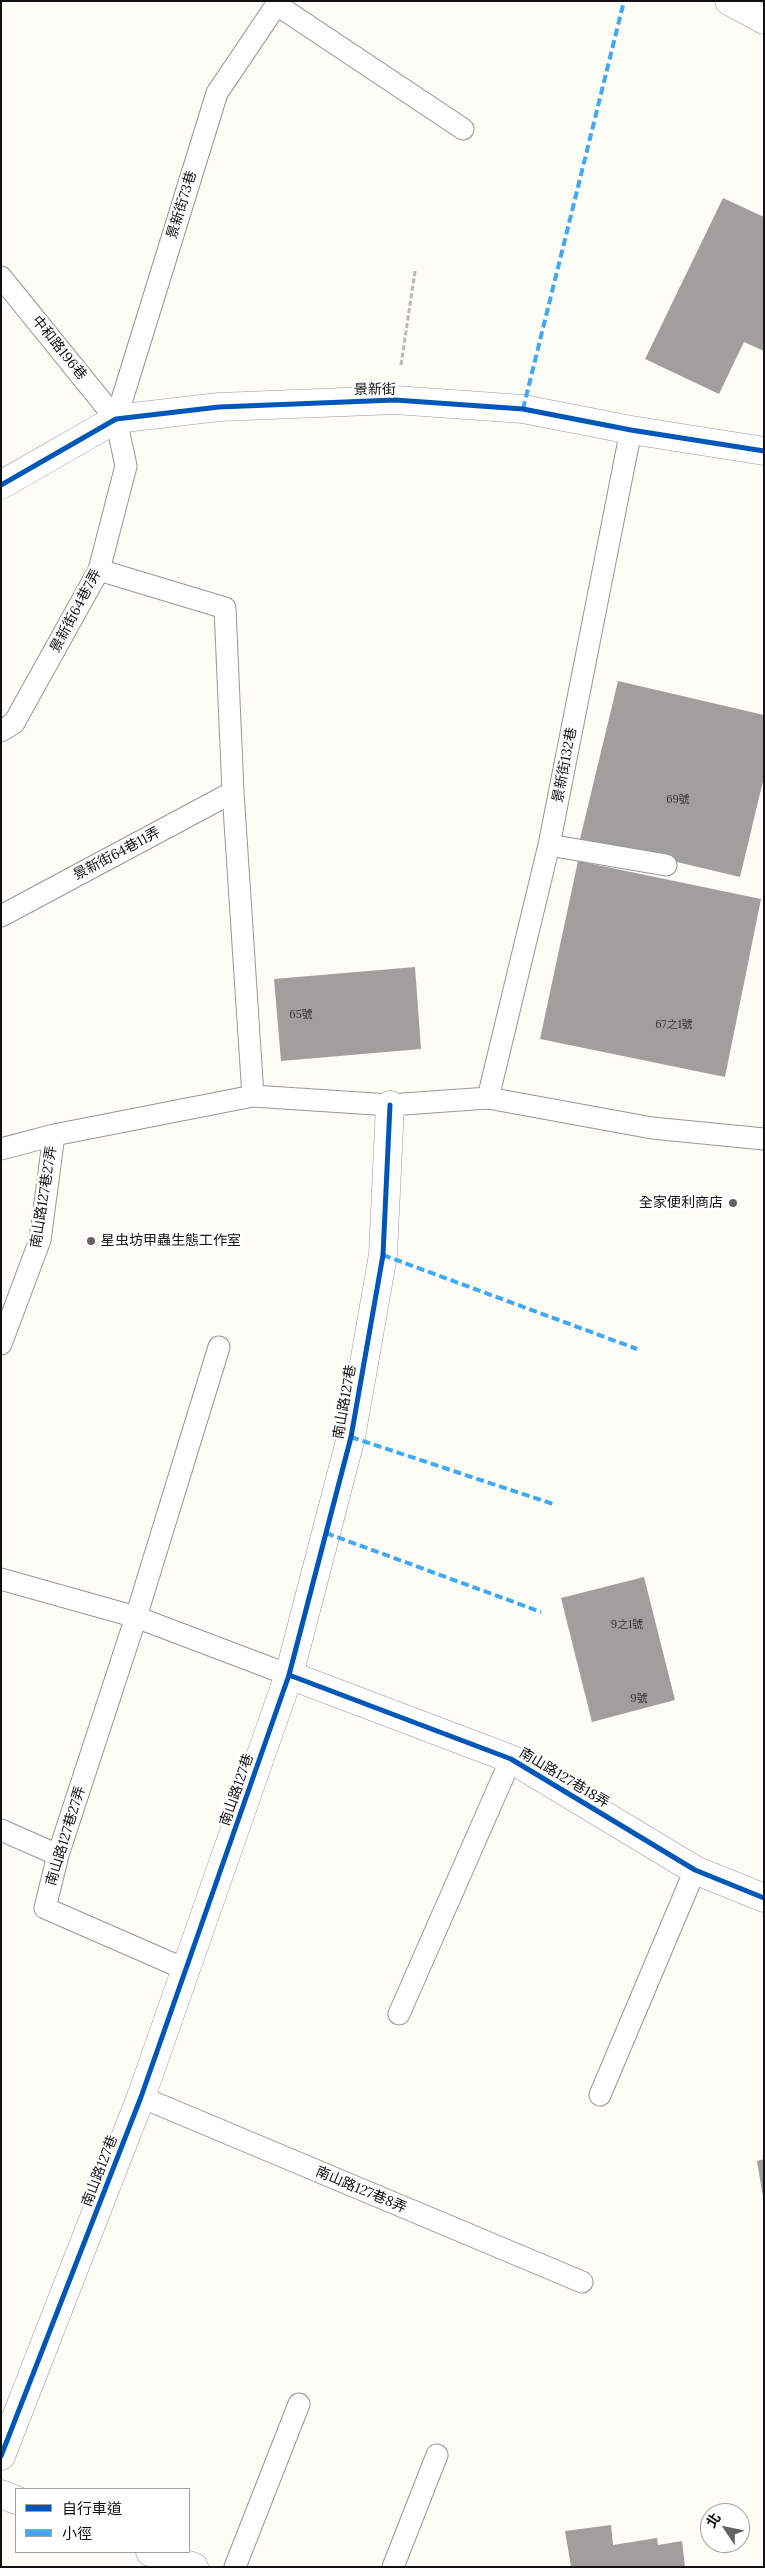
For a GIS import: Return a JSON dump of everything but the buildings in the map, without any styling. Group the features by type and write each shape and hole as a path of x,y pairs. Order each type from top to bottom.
{"street":[{"path":"729,1 764,20"},
{"name":"景新街","path":"1,485 116,420 220,407 395,400 523,409 631,430 764,451"},
{"name":"南山路127巷","path":"1,2456 141,2097 187,1970 288,1675 351,1437 383,1255 390,1104"},
{"name":"南山路127巷18弄","path":"288,1675 511,1759 694,1870 764,1898"},
{"path":"1,2494 15,2500"},
{"path":"153,2553 194,2567"}],"lane":[{"name":"景新街73巷","path":"116,420 217,93 278,3 463,129"},
{"name":"中和路196巷","path":"1,277 116,420"},
{"name":"景新街64巷7弄","path":"1,731 14,723 99,570 126,466 116,420"},
{"name":"景新街132巷","path":"488,1098 549,845 631,430"},
{"path":"99,570 225,608 233,792 253,1096"},
{"name":"景新街64巷11弄","path":"1,916 233,792"},
{"path":"549,845 666,865"},
{"path":"1,1149 54,1135 253,1096 390,1104 488,1098 652,1128 764,1139"},
{"name":"南山路127巷27弄","path":"1,1344 40,1240 54,1135"},
{"path":"136,1617 219,1348"},
{"path":"1,1579 136,1617 288,1675"},
{"name":"南山路127巷27弄","path":"136,1617 58,1855 45,1908 187,1970"},
{"name":"南山路127巷18弄","path":"399,2014 511,1759"},
{"path":"1,1830 58,1855"},
{"path":"600,2095 694,1870"},
{"name":"南山路127巷8弄","path":"141,2097 582,2282"},
{"path":"235,2567 299,2404"},
{"path":"393,2567 437,2454"}],"path":[{"path":"395,400 415,271"}],"marked path":[{"path":"523,409 624,1"},
{"path":"383,1255 637,1349"},
{"path":"351,1437 553,1504"},
{"path":"326,1533 541,1612"}],"cycle path":[{"path":"1,485 116,419 219,407 395,400 523,409 631,430 764,451"},
{"path":"1,2456 141,2097 289,1675 351,1437 383,1255 390,1105"},
{"path":"289,1675 511,1759 695,1870 764,1898"}],"place":[{"name":"全家便利商店","path":"733,1203"},
{"name":"星虫坊甲蟲生態工作室","path":"91,1241"}]}
